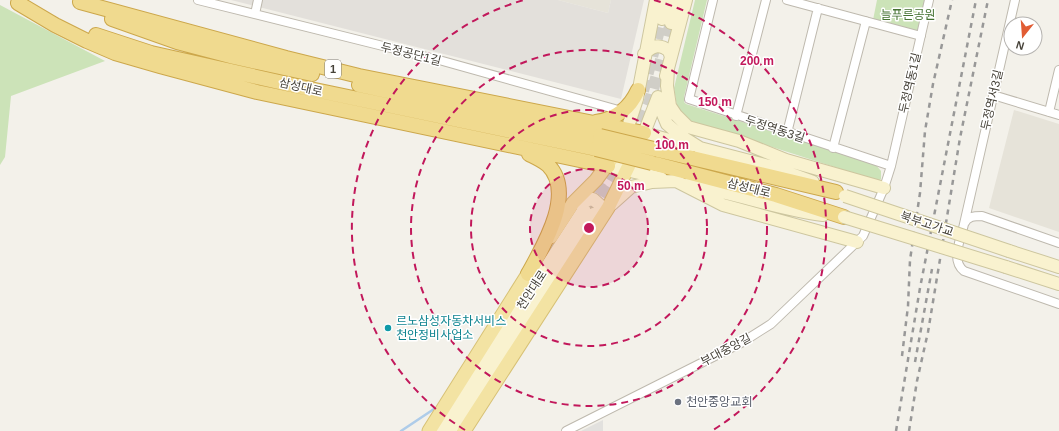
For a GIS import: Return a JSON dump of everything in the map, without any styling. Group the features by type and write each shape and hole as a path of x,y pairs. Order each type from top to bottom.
{"highway":[{"path":"15,1 55,25 115,53 257,92 608,166"},
{"name":"삼성대로","path":"15,1 105,39 150,53 310,90 598,143"},
{"name":"1","path":"78,1 329,69 644,133"},
{"name":"삼성대로","path":"78,1 112,19 177,42 234,57 598,143"},
{"path":"590,122 606,121 622,111 634,100 638,90"},
{"path":"598,143 655,156"},
{"path":"514,146 548,165 558,183 559,189 555,217 528,274"},
{"name":"삼성대로","path":"655,156 841,194"},
{"name":"삼성대로","path":"655,156 844,217"}],"main road":[{"path":"464,431 592,210 608,166 627,130 638,90 649,28 656,0"},
{"path":"667,0 666,21 676,0"},
{"path":"429,431 528,274 592,210 627,170 658,100 678,35 686,0"},
{"path":"649,28 653,35 663,39 673,39 678,35"},
{"path":"644,54 653,46 659,46 667,49 671,53 671,57"},
{"path":"668,69 667,86 670,106 676,115 688,127 739,141 786,160 884,188"},
{"path":"658,100 667,124 681,136 700,148"},
{"name":"북부고가교","path":"644,133 769,166 841,194 1059,267"},
{"path":"608,166 676,181 723,205 860,239"},
{"path":"592,210 631,187 652,182 676,181"},
{"name":"북부고가교","path":"676,181 719,190 790,210 844,217 1059,284"},
{"name":"천안대로","path":"440,431 592,210"},
{"name":"천안대로","path":"450,431 519,330 592,210"}],"street":[{"name":"두정공단1길","path":"198,0 439,60 622,111"},
{"path":"255,14 258,0"},
{"name":"두정역동3길","path":"713,0 689,100 832,148 891,166"},
{"path":"736,116 766,0"},
{"path":"786,0 921,36"},
{"name":"두정역동1길","path":"860,239 884,188 891,166 929,0"},
{"name":"두정역서3길","path":"1015,0 956,259 958,266 964,271 1059,304"},
{"path":"787,133 818,8"},
{"path":"832,148 866,21"},
{"path":"1049,112 1059,70"},
{"path":"993,95 1059,115"},
{"path":"969,200 973,211 982,216 1059,243"},
{"path":"964,224 967,219 973,216 982,216"},
{"name":"부대중앙길","path":"566,431 740,343 771,324 860,239"}],"shaded area":[{"path":"231,0 558,0 608,13 611,0 644,0 621,99"},
{"path":"558,0 611,0 608,13"},
{"path":"1014,110 1059,124 1059,232 989,208"},
{"path":"603,420 603,431 581,431"}],"green space":[{"path":"695,0 707,0 684,97 684,102 686,104 876,165 881,171 881,179 878,181 685,119 677,107 674,88"},
{"name":"늘푸른공원","path":"877,0 926,0 919,33 873,20"},
{"path":"0,5 105,61 11,96 5,157 0,165"}],"waterway":[{"path":"401,431 434,409"}],"tunnel":[{"path":"643,91 662,19"},
{"path":"634,139 649,104 671,23"},
{"path":"594,213 624,159"},
{"path":"585,207 609,171"}],"railway":[{"path":"902,356 908,306 910,260 920,193 925,131 933,84 952,0"},
{"path":"896,431 920,288 976,0"},
{"path":"909,431 917,381 928,332 960,138 988,0"},
{"path":"915,362 932,269"}],"place":[{"name":"르노삼성자동차서비스 천안정비사업소","path":"388,328"},
{"name":"천안중앙교회","path":"678,402"}]}
